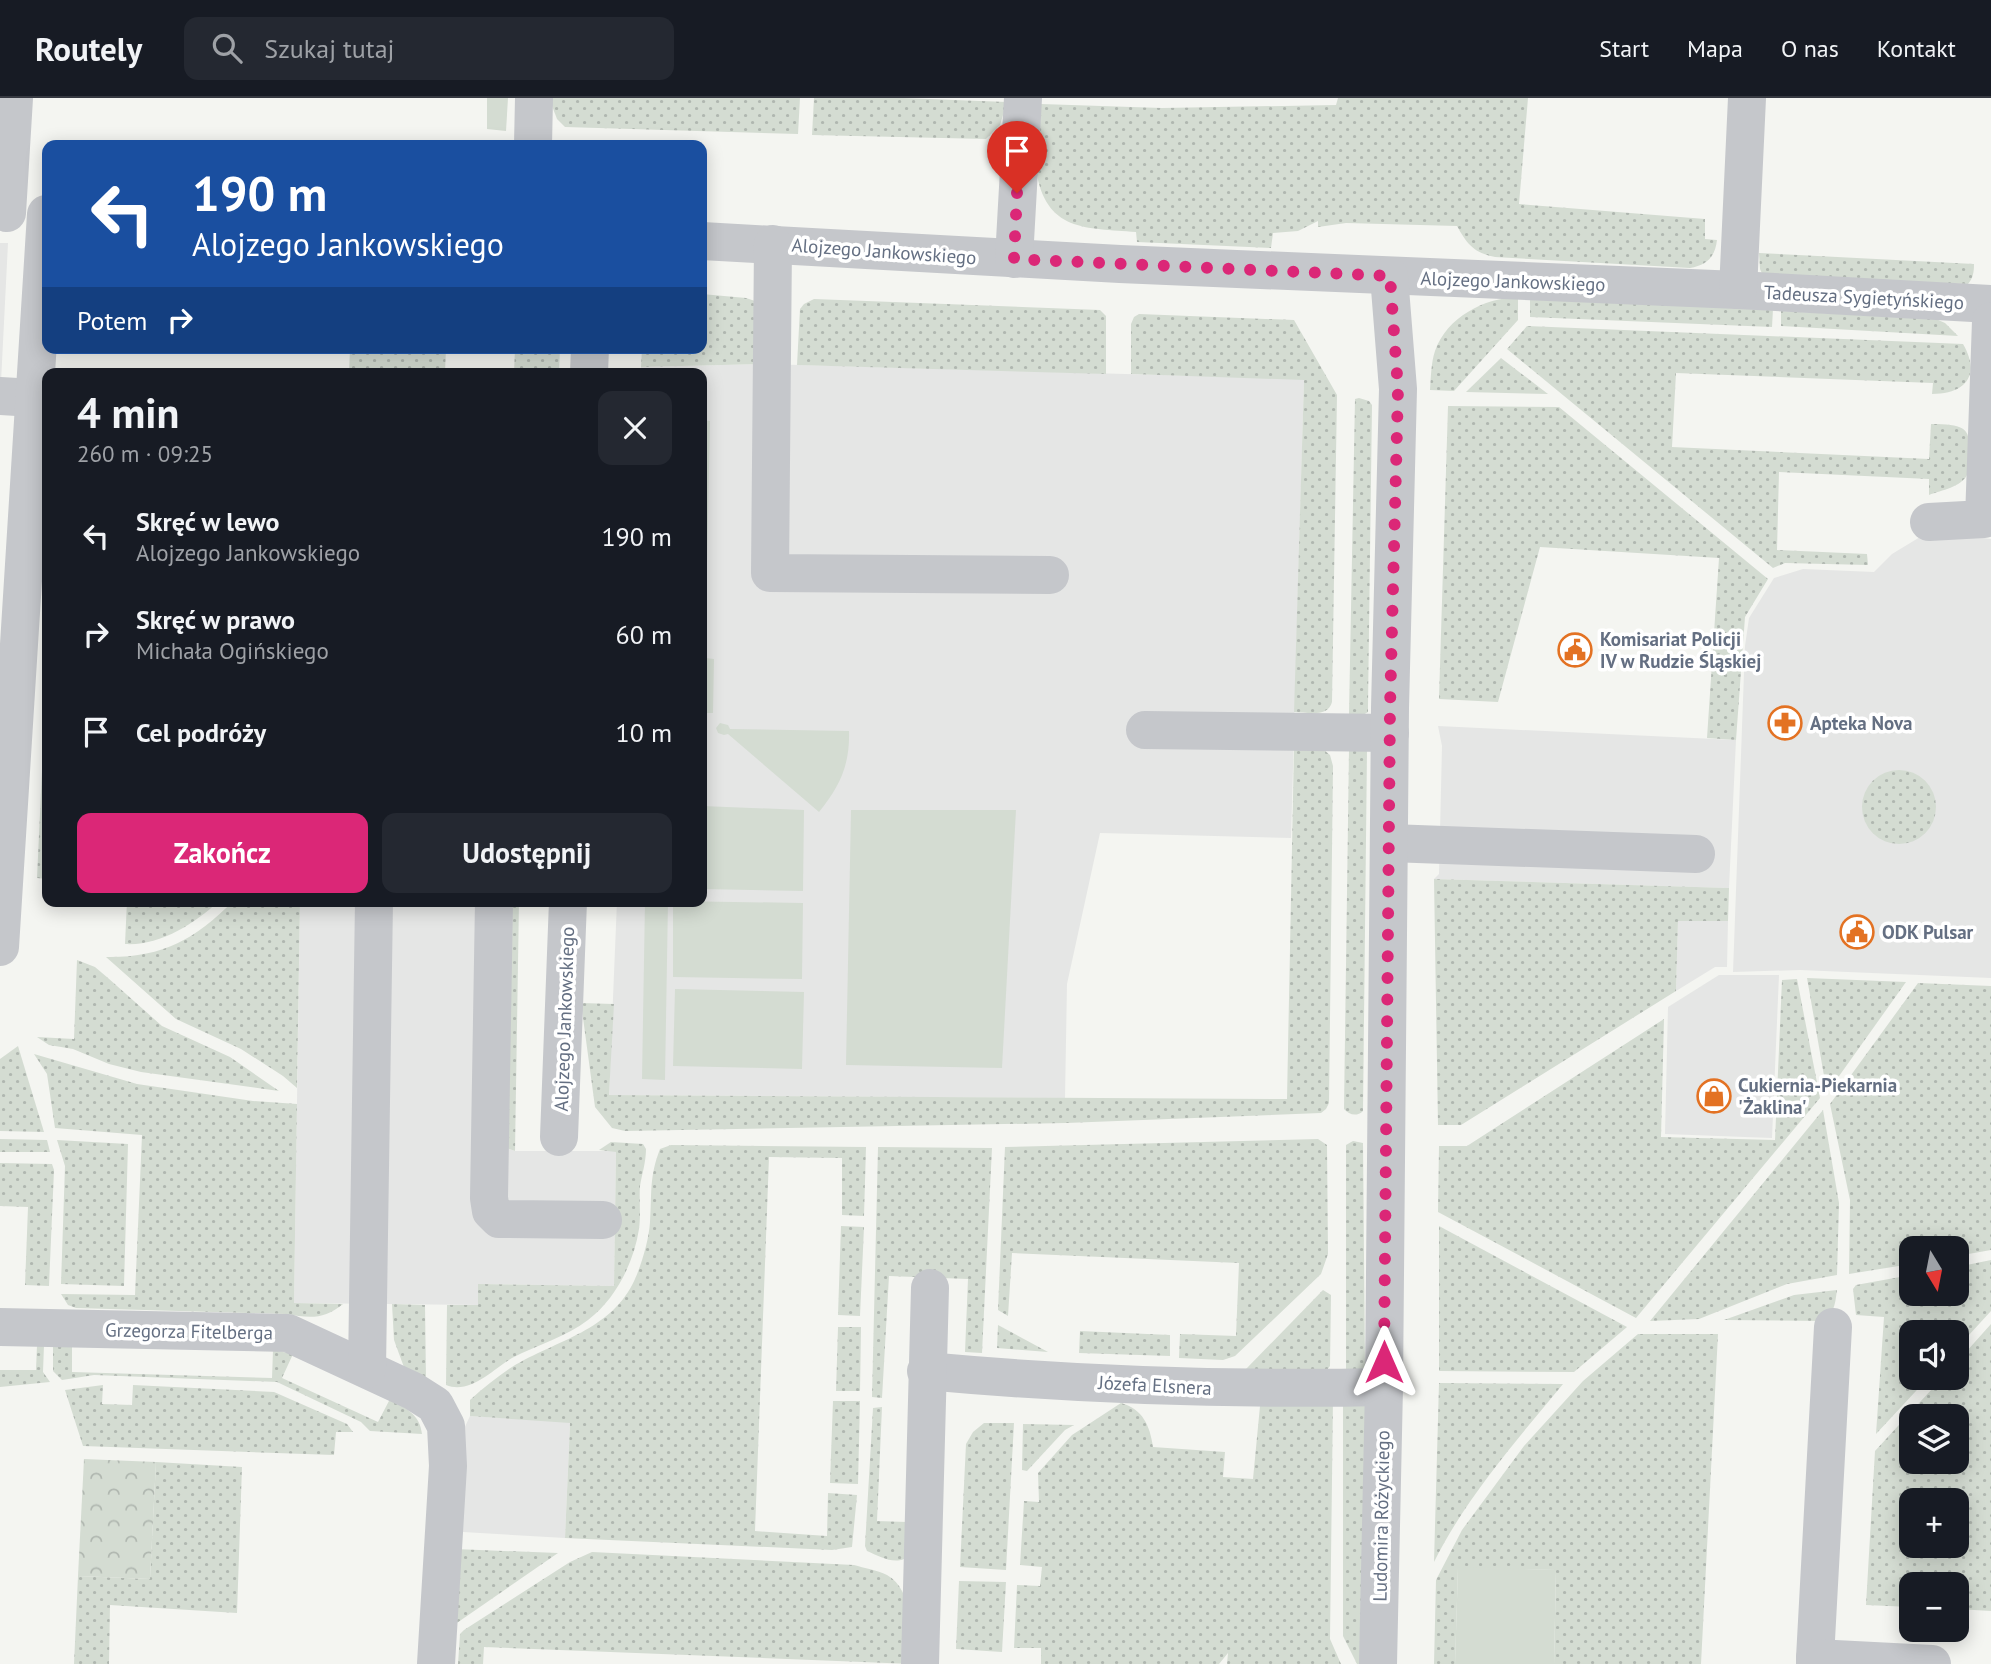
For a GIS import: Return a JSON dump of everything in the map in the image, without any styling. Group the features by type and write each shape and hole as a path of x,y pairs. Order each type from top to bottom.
{"street":[{"path":"14,98 3,212 42,214"},
{"path":"533,140 534,98"},
{"path":"1014,259 1023,98"},
{"path":"1738,290 1747,98"},
{"name":"Alojzego Jankowskiego","path":"707,241 1014,259 1738,290"},
{"path":"772,244 770,573 1050,575"},
{"name":"Ludomira Różyckiego","path":"1378,1664 1384,1387 1390,733 1398,389 1390,276"},
{"name":"Tadeusza Sygietyńskiego","path":"1738,290 1991,304"},
{"path":"0,947 17,397 42,318"},
{"path":"1929,522 1988,520 1991,321"},
{"path":"1145,730 1390,733"},
{"path":"1390,843 1696,854"},
{"path":"368,1369 374,907"},
{"path":"494,907 489,1198 491,1211 499,1219 603,1220"},
{"name":"Alojzego Jankowskiego","path":"559,1137 568,907"},
{"path":"920,1664 930,1288"},
{"name":"Grzegorza Fitelberga","path":"0,1327 288,1333 413,1391 435,1405 446,1426 448,1466 436,1664"},
{"path":"1833,1327 1815,1661 1937,1664"},
{"name":"Józefa Elsnera","path":"926,1371 1011,1379 1223,1389 1384,1387"}],"shaded area":[{"path":"0,243 8,243 0,402"},
{"path":"763,364 1304,379 1291,838 1100,833 1067,984 1065,1098 609,1095 617,907 707,907 707,368 641,367"},
{"path":"1925,534 1991,539 1991,978 1800,970 1733,972 1745,646 1749,618 1774,578 1803,569 1874,572 1892,554"},
{"path":"1438,726 1736,740 1729,888 1434,879 1439,874 1442,746"},
{"path":"300,907 483,907 501,1146 515,1151 616,1151 614,1286 479,1284 478,1305 294,1303"},
{"path":"1678,921 1728,921 1727,967 1715,967 1676,991"},
{"path":"1719,975 1779,975 1772,1138 1665,1134 1668,1007"},
{"path":"470,1416 570,1422 565,1538 463,1532 463,1431"}],"green space":[{"path":"487,98 508,98 506,131 487,129"},
{"path":"549,98 800,98 798,134 565,127 557,119"},
{"path":"814,98 1007,102 1000,125 986,139 812,135"},
{"path":"1338,98 1528,98 1519,204 1705,219 1705,239 1717,240 1712,256 1701,265 1690,268 1495,257 1472,247 1457,226 1346,223 1318,227 1318,221 1298,231 1273,233 1271,248 1137,242 1136,232 1085,227 1058,216 1048,205 1041,190 1036,169 1041,104 1162,108 1336,105"},
{"path":"1759,253 1974,264 1974,270 1968,284 1763,276"},
{"path":"707,294 746,298 758,302 763,364 641,367 642,354 707,354"},
{"path":"1518,297 1518,320 1454,391 1430,390 1435,351 1448,328 1480,306"},
{"path":"814,299 1100,310 1106,316 1106,374 797,365 800,309"},
{"path":"1530,299 1773,309 1772,327 1530,317"},
{"path":"1781,311 1936,319 1945,323 1958,336 1781,326"},
{"path":"1139,314 1294,320 1337,395 1332,702 1330,707 1322,712 1294,712 1304,380 1131,374 1131,324"},
{"path":"1527,326 1963,344 1971,365 1967,381 1954,391 1944,393 1932,394 1933,383 1676,373 1672,447 1929,459 1931,424 1957,426 1964,429 1969,441 1967,475 1956,485 1929,495 1929,479 1779,472 1777,550 1867,554 1868,565 1785,563 1773,568 1507,349"},
{"path":"350,354 446,354 445,368 349,368"},
{"path":"515,354 560,354 559,368 514,368"},
{"path":"1501,358 1548,394 1466,392"},
{"path":"1359,398 1372,405 1368,712 1363,715 1349,714 1355,399"},
{"path":"1448,406 1559,407 1768,579 1745,617 1736,740 1707,738 1719,558 1540,547 1498,702 1439,699"},
{"path":"707,421 710,421 707,563"},
{"path":"707,658 714,659 713,713 707,713"},
{"path":"720,723 728,725 730,729 849,731 848,754 842,775 819,812 728,734 718,733 716,728"},
{"path":"1294,747 1324,750 1330,755 1333,766 1329,1103 1321,1113 1066,1123 625,1131 612,1128 595,1107 581,1003 614,1004 609,1095 1287,1099"},
{"path":"1349,750 1367,750 1363,1111 1356,1115 1344,1109"},
{"path":"42,770 42,878 37,878"},
{"path":"1899,770 1913,773 1925,781 1933,793 1936,807 1933,821 1925,833 1913,841 1899,844 1885,841 1873,833 1865,821 1862,807 1865,793 1873,781 1885,773"},
{"path":"707,806 804,810 803,891 707,889"},
{"path":"851,810 1016,810 1002,1068 846,1065"},
{"path":"1434,879 1729,888 1728,921 1678,921 1676,991 1461,1125 1438,1125"},
{"path":"707,902 803,903 802,979 673,977 673,907 707,907"},
{"path":"127,907 212,907 176,932 151,941 125,944"},
{"path":"227,907 300,907 297,1088 241,1049 176,1019 106,957 160,950 191,936"},
{"path":"505,907 519,907 515,1151 501,1146"},
{"path":"645,907 668,907 665,1080 642,1079"},
{"path":"77,960 95,967 162,1026 230,1057 279,1091 141,1072 109,1064 73,1049 49,1045 37,1037 74,1039"},
{"path":"1807,978 1906,982 1827,1093"},
{"path":"1797,979 1820,1098 1636,1318 1438,1212 1439,1146 1467,1146 1664,1019 1661,1137 1775,1140 1782,980"},
{"path":"1918,983 1991,986 1991,1250 1969,1254 1969,1236 1899,1236 1899,1266 1849,1274 1850,1200 1830,1104"},
{"path":"675,989 804,992 802,1069 673,1066"},
{"path":"18,1046 44,1132 0,1131 0,1059"},
{"path":"34,1054 137,1084 253,1101 297,1104 294,1303 343,1304 329,1313 309,1317 286,1314 76,1308 68,1305 61,1294 135,1295 142,1135 55,1128 47,1074"},
{"path":"1823,1110 1839,1203 1837,1275 1787,1284 1699,1319 1650,1321"},
{"path":"0,1139 47,1140 50,1152 0,1152"},
{"path":"1318,1139 1327,1145 1328,1254 1321,1274 1235,1356 1223,1360 1179,1358 1180,1334 1236,1336 1239,1263 1012,1253 1008,1316 998,1310 1005,1147"},
{"path":"57,1140 128,1144 124,1286 61,1284 65,1166"},
{"path":"1353,1141 1363,1143 1365,1368 1346,1372 1346,1145"},
{"path":"611,1142 643,1144 646,1149 640,1186 637,1242 615,1291 588,1320 570,1331 512,1358 472,1384 464,1387 446,1385 447,1305 478,1305 478,1284 614,1286 616,1152 599,1150"},
{"path":"671,1145 866,1147 864,1216 842,1215 842,1158 769,1157 755,1531 827,1536 828,1493 857,1495 852,1547 832,1550 565,1538 570,1423 470,1416 470,1400 490,1383 512,1367 598,1323 625,1297 638,1273 647,1243 656,1159 660,1149"},
{"path":"878,1147 992,1148 982,1353 965,1352 968,1279 889,1276 882,1398 872,1397"},
{"path":"0,1163 52,1164 54,1170 49,1286 25,1285 28,1207 0,1206"},
{"path":"841,1226 864,1227 860,1316 838,1315"},
{"path":"1439,1226 1627,1327 1574,1372 1439,1371"},
{"path":"1991,1260 1991,1311 1969,1335 1969,1320 1899,1320 1899,1390 1917,1390 1904,1404 1899,1404 1899,1409 1876,1434 1884,1317 1856,1315 1853,1289 1856,1285 1899,1277 1899,1306 1969,1306 1969,1265"},
{"path":"1323,1290 1331,1295 1330,1366 1327,1370 1246,1369"},
{"path":"1837,1290 1832,1311 1822,1321 1724,1320 1794,1295"},
{"path":"392,1304 425,1305 426,1379 405,1370 394,1340"},
{"path":"1991,1324 1991,1611 1969,1610 1969,1572 1899,1572 1899,1606 1866,1605 1875,1451 1899,1425 1899,1474 1969,1474 1969,1404 1918,1404 1931,1390 1969,1390 1969,1349"},
{"path":"998,1325 1048,1352 997,1348"},
{"path":"838,1327 861,1327 860,1391 836,1391"},
{"path":"1080,1331 1170,1335 1170,1356 1079,1353"},
{"path":"1638,1334 1718,1334 1701,1664 1554,1664 1556,1570 1458,1568 1455,1664 1434,1664 1436,1580 1462,1530 1524,1446 1583,1381"},
{"path":"53,1344 72,1344 72,1372 272,1378 273,1350 293,1354 282,1378 378,1422 390,1399 415,1417 422,1434 370,1431 361,1422 277,1382 94,1375 62,1380 53,1371"},
{"path":"37,1345 44,1345 43,1372 50,1382 0,1387 0,1370 36,1370"},
{"path":"1439,1383 1563,1384 1477,1491 1434,1562"},
{"path":"103,1385 102,1404 132,1405 133,1385 274,1392 347,1424 353,1432 336,1432 334,1455 83,1446 65,1390"},
{"path":"1333,1398 1330,1639 1341,1664 1227,1664 1228,1653 1219,1664 1041,1664 1041,1648 1014,1648 1017,1585 1040,1586 1042,1567 1020,1565 1024,1501 1039,1502 1038,1473 1072,1435 1121,1403 1135,1409 1144,1419 1153,1447 1225,1452 1223,1477 1253,1479 1260,1406"},
{"path":"1367,1398 1360,1664 1357,1664 1343,1636 1343,1399"},
{"path":"833,1401 860,1401 858,1484 830,1483"},
{"path":"882,1407 877,1521 907,1522 904,1559 899,1560 881,1557 867,1551 865,1546 873,1408"},
{"path":"984,1423 1014,1423 1006,1570 960,1567 966,1444 973,1432"},
{"path":"1023,1424 1074,1425 1065,1430 1027,1471 1022,1470"},
{"path":"84,1459 156,1462 150,1579 78,1576"},
{"path":"156,1462 242,1467 237,1613 110,1605 109,1664 74,1664 78,1576 150,1579"},
{"path":"455,1549 558,1553 451,1627"},
{"path":"592,1552 854,1565 879,1572 896,1582 907,1603 912,1664 484,1647 483,1664 458,1664 460,1634 464,1630 570,1562"},
{"path":"1458,1567 1556,1570 1554,1664 1455,1664"},
{"path":"959,1581 1006,1582 1002,1652 956,1649"}],"place":[{"name":"Komisariat Policji IV w Rudzie Śląskiej","path":"1575,650"},
{"name":"Apteka Nova","path":"1785,723"},
{"name":"ODK Pulsar","path":"1857,932"},
{"name":"Cukiernia-Piekarnia 'Żaklina'","path":"1714,1096"}],"route":[{"path":"1017,193 1014,259 1390,276 1398,389 1390,708 1384,1362"}]}
